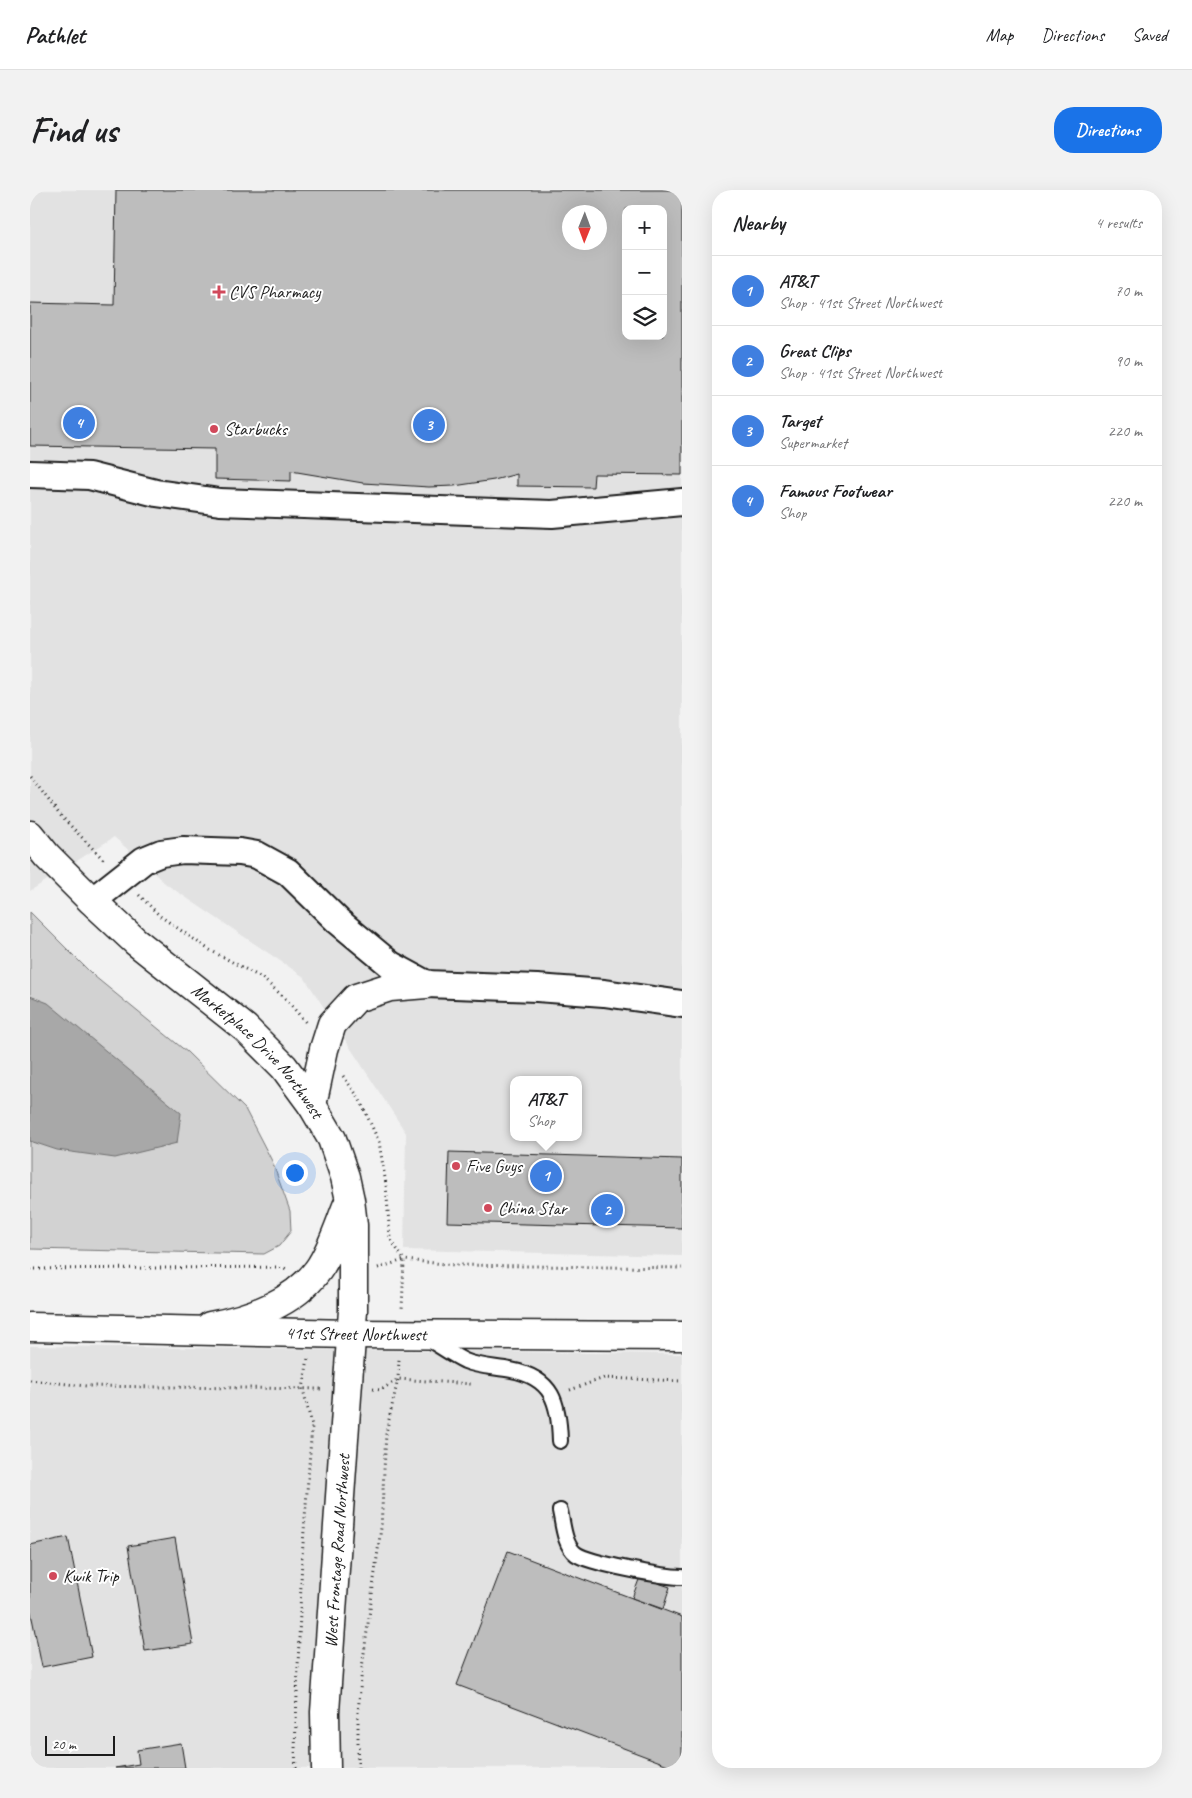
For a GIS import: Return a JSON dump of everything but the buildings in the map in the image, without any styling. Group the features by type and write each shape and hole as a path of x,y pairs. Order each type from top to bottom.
{"street":[{"path":"30,474 89,476 156,493 236,503 552,514 682,502"},
{"name":"Marketplace Drive Northwest","path":"30,835 47,856 135,942 245,1028 284,1067 312,1105 332,1139 350,1200 353,1225 353,1310 351,1334"},
{"path":"92,901 120,877 144,860 161,853 183,850 240,852 257,855 288,872 338,921 391,964 426,984"},
{"path":"312,1105 324,1049 332,1024 356,998 390,987 426,984 556,990 604,993 682,1004"},
{"path":"184,1330 241,1320 279,1303 296,1291 319,1269 350,1200"},
{"name":"41st Street Northwest","path":"30,1327 351,1334 682,1336"},
{"name":"West Frontage Road Northwest","path":"326,1768 325,1712 351,1334"}],"lane":[{"path":"418,1334 465,1361 482,1366 525,1373 549,1389 557,1405 560,1419 560,1441"},
{"path":"560,1511 567,1540 576,1554 599,1562 660,1576 682,1577"}],"path":[{"path":"30,776 60,815 160,916 208,949 262,978 300,1014 359,1098 379,1142 386,1184 390,1238 404,1260 455,1265 682,1268"},
{"path":"30,1269 283,1267"},
{"path":"358,1768 358,1712 381,1528 386,1433 398,1379"},
{"path":"30,1380 86,1386 303,1389 312,1426 301,1567 296,1768"}],"shaded area":[{"path":"30,190 682,190 682,1256 404,1250 406,1133 304,977 166,884 114,837 30,891"},
{"path":"30,912 94,976 187,1052 245,1109 272,1161 290,1211 291,1231 279,1246 264,1254 30,1249"},
{"path":"30,996 48,1003 181,1113 177,1143 115,1158 57,1150 30,1141"},
{"path":"30,1346 682,1354 682,1768 30,1768"}],"place":[{"name":"CVS Pharmacy","path":"219,292"},
{"name":"Famous Footwear","path":"79,423"},
{"name":"Target","path":"429,425"},
{"name":"Starbucks","path":"214,429"},
{"name":"Five Guys","path":"456,1166"},
{"name":"AT&T","path":"546,1176"},
{"name":"China Star","path":"488,1208"},
{"name":"Great Clips","path":"607,1210"},
{"name":"Kwik Trip","path":"53,1576"}]}
